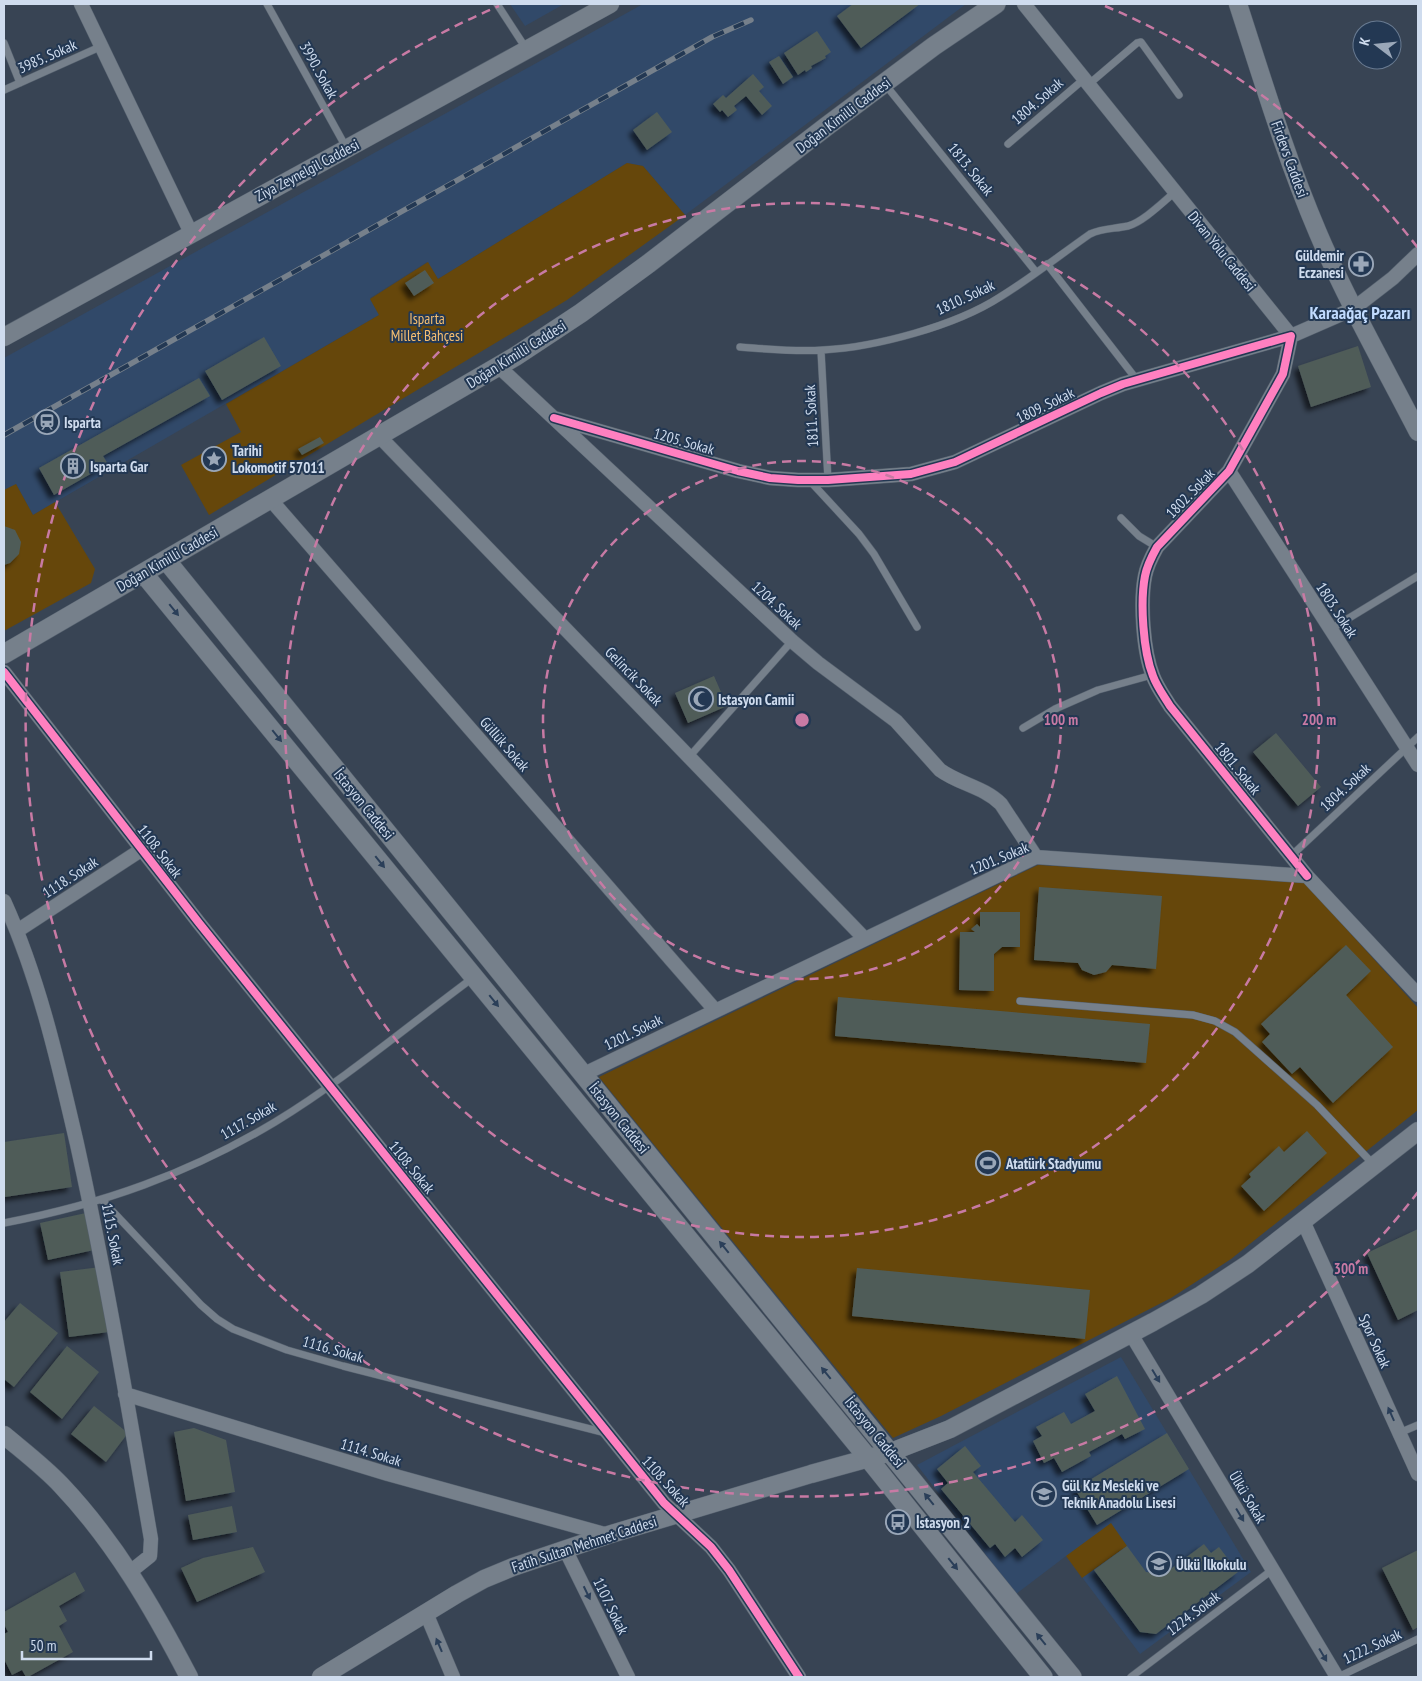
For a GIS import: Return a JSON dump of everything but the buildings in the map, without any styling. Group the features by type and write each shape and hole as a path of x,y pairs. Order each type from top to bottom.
{"main road":[{"name":"Doğan Kimilli Caddesi","path":"4,654 498,366 581,313 884,83 996,4"},
{"name":"İstasyon Caddesi","path":"166,560 1072,1677"},
{"name":"İstasyon Caddesi","path":"143,572 868,1458 1043,1677"}],"street":[{"path":"81,4 192,233"},
{"name":"Ziya Zeynelgil Caddesi","path":"4,337 610,4"},
{"name":"Divan Yolu Caddesi","path":"1024,4 1291,336"},
{"name":"Firdevs Caddesi","path":"1238,4 1286,152 1318,233 1353,310"},
{"path":"1291,336 1353,310 1381,288 1418,254"},
{"path":"1353,310 1418,432"},
{"name":"1809. Sokak","path":"808,480 910,474 948,464 973,455 1101,393 1137,380 1291,336"},
{"name":"1802. Sokak","path":"1152,674 1145,632 1143,596 1145,574 1149,561 1157,547 1229,471 1283,374 1291,336"},
{"name":"1204. Sokak","path":"498,366 792,641 818,663 896,721 940,770 995,798 1001,804 1036,857"},
{"name":"1205. Sokak","path":"554,418 738,471 770,478 808,480"},
{"name":"Gelincik Sokak","path":"379,436 865,939"},
{"name":"1803. Sokak","path":"1229,471 1418,765"},
{"name":"Güllük Sokak","path":"270,499 715,1010"},
{"name":"1108. Sokak","path":"4,672 141,850 607,1433 652,1488 711,1547 730,1570 799,1677"},
{"name":"1801. Sokak","path":"1152,674 1170,706 1307,876"},
{"name":"1118. Sokak","path":"17,931 141,850"},
{"name":"1201. Sokak","path":"584,1074 1036,857 1307,876"},
{"path":"1307,876 1418,995"},
{"name":"1115. Sokak","path":"4,901 32,972 96,1202 125,1394 151,1539 150,1556 130,1572"},
{"name":"Fatih Sultan Mehmet Caddesi","path":"321,1677 484,1579 608,1535 890,1452 950,1429 1202,1295 1248,1264 1418,1131"},
{"name":"Spor Sokak","path":"1303,1221 1418,1474"},
{"name":"Ülkü Sokak","path":"1131,1334 1337,1677"},
{"name":"1114. Sokak","path":"125,1394 388,1474 608,1535"},
{"path":"4,1435 60,1484 93,1521 130,1572 189,1677"},
{"name":"1107. Sokak","path":"565,1549 628,1677"},
{"path":"426,1613 453,1677"}],"lane":[{"name":"3990. Sokak","path":"266,4 347,150"},
{"path":"497,4 527,50"},
{"path":"4,42 20,83"},
{"name":"1804. Sokak","path":"1008,144 1086,81 1137,43 1141,42 1179,95"},
{"name":"3985. Sokak","path":"4,90 102,46"},
{"name":"1813. Sokak","path":"884,83 1036,272"},
{"name":"1810. Sokak","path":"740,347 796,351 855,346 888,340 959,318 999,298 1090,234 1099,230 1136,223 1175,192"},
{"path":"1047,264 1137,380"},
{"name":"1811. Sokak","path":"821,350 828,480"},
{"path":"808,480 874,554 917,627"},
{"path":"1121,518 1139,536 1157,547"},
{"path":"1330,629 1418,576"},
{"path":"689,757 792,641"},
{"path":"1023,728 1055,709 1098,690 1152,674"},
{"name":"1804. Sokak","path":"1291,856 1418,738"},
{"name":"1117. Sokak","path":"4,1223 96,1202 179,1172 227,1148 275,1121 329,1086 474,977"},
{"path":"1020,1001 1193,1015 1215,1021 1235,1032 1317,1105 1374,1165"},
{"name":"1116. Sokak","path":"96,1202 217,1319 240,1332 287,1350 343,1366 607,1433"},
{"path":"1399,1433 1418,1425"},
{"name":"1224. Sokak","path":"1130,1677 1272,1570"},
{"name":"1222. Sokak","path":"1337,1677 1418,1639"}],"shaded area":[{"path":"510,4 564,4 525,26"},
{"path":"643,4 966,4 685,215 643,166 627,163 438,279 427,262 370,298 379,315 33,515 16,484 4,490 4,358"},
{"name":"Gül Kız Mesleki ve Teknik Anadolu Lisesi","path":"1121,1357 1251,1572 1140,1654 1066,1556 1016,1594 917,1465"}],"green space":[{"name":"Isparta Millet Bahçesi","path":"627,163 643,166 685,215 567,300 209,515 181,465 241,432 226,404 379,315 370,299 428,262 438,279"},
{"path":"16,484 33,515 55,502 95,569 91,583 4,631 4,490"},
{"path":"1038,865 1303,881 1418,1008 1418,1110 1231,1259 1171,1298 941,1416 893,1438 599,1077"},
{"path":"1111,1523 1127,1546 1082,1578 1066,1556"}],"railway":[{"path":"4,435 712,37 751,20"}],"cycle path":[{"path":"554,418 738,471 770,478 828,480 911,474 955,462 1123,384 1291,336 1283,374 1229,471 1157,547 1153,554 1148,564 1143,587 1143,612 1145,640 1150,666 1155,680 1170,706 1307,876"},
{"path":"4,672 199,923 664,1503 711,1547 729,1570 799,1677"}],"place":[{"name":"Güldemir Eczanesi","path":"1361,264"},
{"name":"Isparta","path":"47,422"},
{"name":"Tarihi Lokomotif 57011","path":"214,459"},
{"name":"Isparta Gar","path":"73,466"},
{"name":"Istasyon Camii","path":"701,699"},
{"name":"Atatürk Stadyumu","path":"988,1163"},
{"name":"Gül Kız Mesleki ve Teknik Anadolu Lisesi","path":"1044,1494"},
{"name":"İstasyon 2","path":"898,1522"},
{"name":"Ülkü İlkokulu","path":"1159,1564"}],"district":[{"name":"Karaağaç Pazarı","path":"1360,312"}]}
